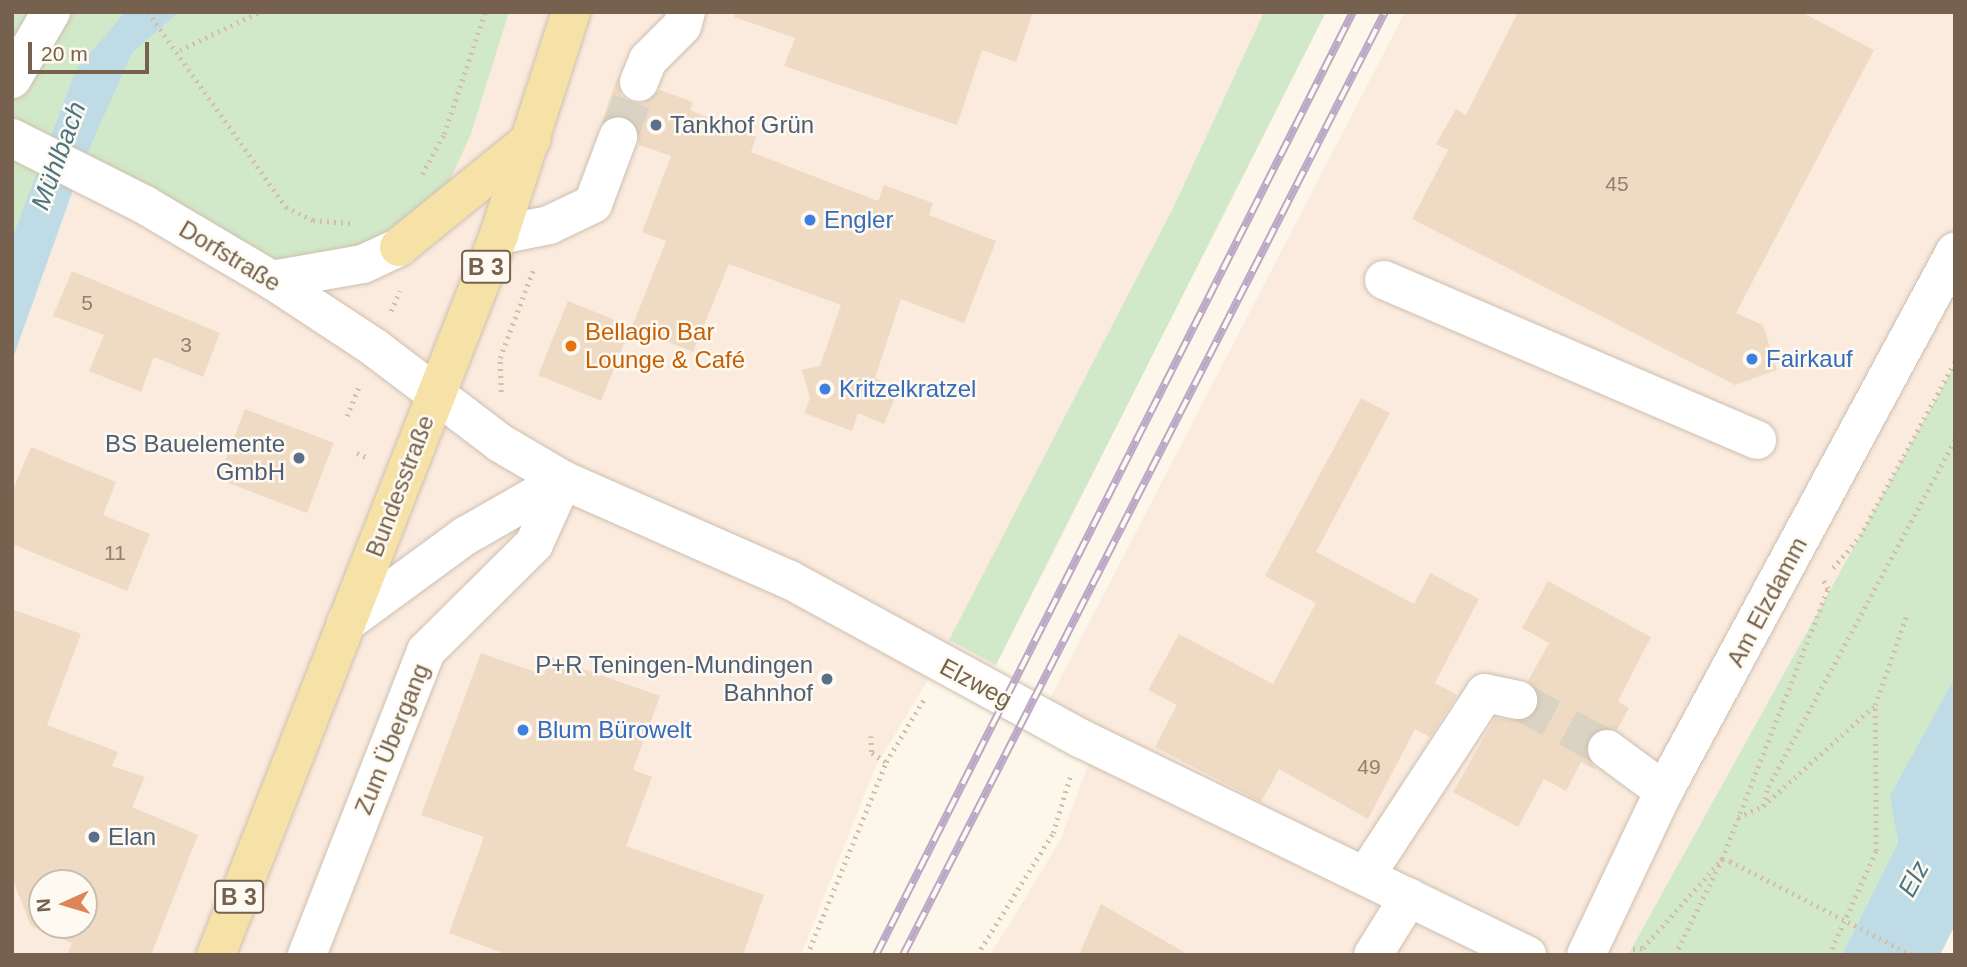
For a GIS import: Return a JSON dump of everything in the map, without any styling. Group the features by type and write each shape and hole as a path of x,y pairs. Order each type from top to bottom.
{"main road":[{"name":"Bundesstraße","path":"216,955 499,235 571,12"},
{"path":"399,247 532,139"}],"street":[{"path":"12,79 51,12"},
{"path":"639,82 648,60 682,26 686,12"},
{"path":"499,235 549,225 593,204 618,137"},
{"name":"Dorfstraße","path":"27,146 86,175 272,280 436,394"},
{"path":"272,280 363,264 399,247"},
{"name":"Am Elzdamm","path":"1605,945 1664,791 1955,252"},
{"path":"1384,280 1757,440"},
{"name":"Elzweg","path":"436,394 500,443 563,480 790,580 1082,739 1527,955"},
{"path":"346,623 465,536 563,480"},
{"name":"Zum Übergang","path":"307,955 426,651 534,544 563,480"},
{"path":"1366,876 1485,693 1518,700"},
{"path":"1608,749 1664,791"},
{"path":"1373,955 1409,897"}],"path":[{"path":"148,12 180,50 286,208 313,220 364,219"},
{"path":"180,50 259,12"},
{"path":"416,181 444,134 485,12"},
{"path":"1816,592 1860,536 1955,362"},
{"path":"1763,806 1774,775 1955,440"},
{"path":"1675,955 1722,859 1828,589 1800,540"},
{"path":"1829,955 1876,851 1875,705 1906,617"},
{"path":"807,955 886,762 943,665"},
{"path":"1737,817 1763,806 1875,705"},
{"path":"871,736 872,753 886,762"},
{"path":"977,955 1053,833 1082,739"},
{"path":"1605,945 1643,948 1722,859"},
{"path":"1722,859 1912,955"},
{"path":"1605,945 1637,936"},
{"path":"1605,945 1628,955"}],"shaded area":[{"path":"509,12 1264,12 1173,208 950,641 996,665 975,703 929,678 876,766 801,955 12,955 12,361 82,165 471,134"},
{"path":"1405,12 1955,12 1955,364 1628,955 990,955 1060,841 1090,760 1033,731"}],"green space":[{"path":"12,12 509,12 471,134 449,182 413,225 306,265 269,259 48,147 12,238"},
{"path":"1264,12 1326,12 996,665 949,640 1173,208"},
{"path":"1955,364 1955,677 1891,796 1898,842 1842,955 1628,955"}],"water":[{"name":"Mühlbach","path":"125,12 179,12 132,53 82,165 12,361 12,238 76,70"},
{"name":"Elz","path":"1955,677 1955,925 1940,955 1842,955 1898,842 1890,796"}],"building":[{"path":"735,12 1033,12 1016,62 982,50 957,125 784,66 795,38 734,17"},
{"path":"1518,12 1801,12 1874,50 1736,313 1763,325 1777,370 1735,385 1412,219 1448,150 1436,144 1456,109 1466,115"},
{"path":"618,76 621,95 630,102 643,103 660,90 693,102 690,110 756,137 751,152 878,201 884,185 933,203 929,215 996,241 964,323 901,299 875,378 899,388 884,424 858,413 852,431 804,413 810,398 802,370 820,366 841,305 729,264 693,352 632,327 666,241 642,232 671,156 639,145 639,133 626,117 614,116 601,124"},
{"path":"72,271 220,333 203,377 154,357 141,392 89,371 104,335 53,316"},
{"path":"568,301 631,326 601,401 538,375"},
{"path":"1361,398 1390,413 1316,552 1414,604 1430,573 1479,599 1435,683 1457,695 1430,737 1415,729 1368,819 1279,769 1261,802 1155,747 1177,705 1148,690 1179,634 1273,684 1316,603 1265,576"},
{"path":"245,409 334,443 307,513 218,479"},
{"path":"31,447 116,482 103,515 150,534 127,591 12,544 12,492"},
{"path":"1548,581 1651,637 1618,701 1629,708 1617,730 1599,729 1589,737 1587,757 1596,770 1581,762 1566,791 1544,779 1518,827 1453,792 1495,718 1524,721 1539,705 1539,693 1528,681 1549,643 1522,628"},
{"path":"12,609 81,634 47,725 118,752 112,766 145,777 132,807 198,835 151,955 67,955 72,943 62,939 98,939 98,869 28,869 28,918 12,878"},
{"path":"481,653 544,675 550,657 660,696 633,770 652,777 626,846 764,895 743,955 508,955 449,933 484,837 421,815"},
{"path":"1101,904 1189,955 1079,955"}],"tunnel":[{"path":"618,137 639,82"},
{"path":"1518,700 1607,749"}],"railway":[{"path":"876,955 1353,12"},
{"path":"903,955 1385,12"}],"place":[{"name":"Tankhof Grün","path":"656,125"},
{"name":"Engler","path":"810,220"},
{"name":"Bellagio Bar Lounge & Café","path":"571,346"},
{"name":"Fairkauf","path":"1752,359"},
{"name":"Kritzelkratzel","path":"825,389"},
{"name":"BS Bauelemente GmbH","path":"299,458"},
{"name":"P+R Teningen-Mundingen Bahnhof","path":"827,679"},
{"name":"Blum Bürowelt","path":"523,730"},
{"name":"Elan","path":"94,837"}]}
